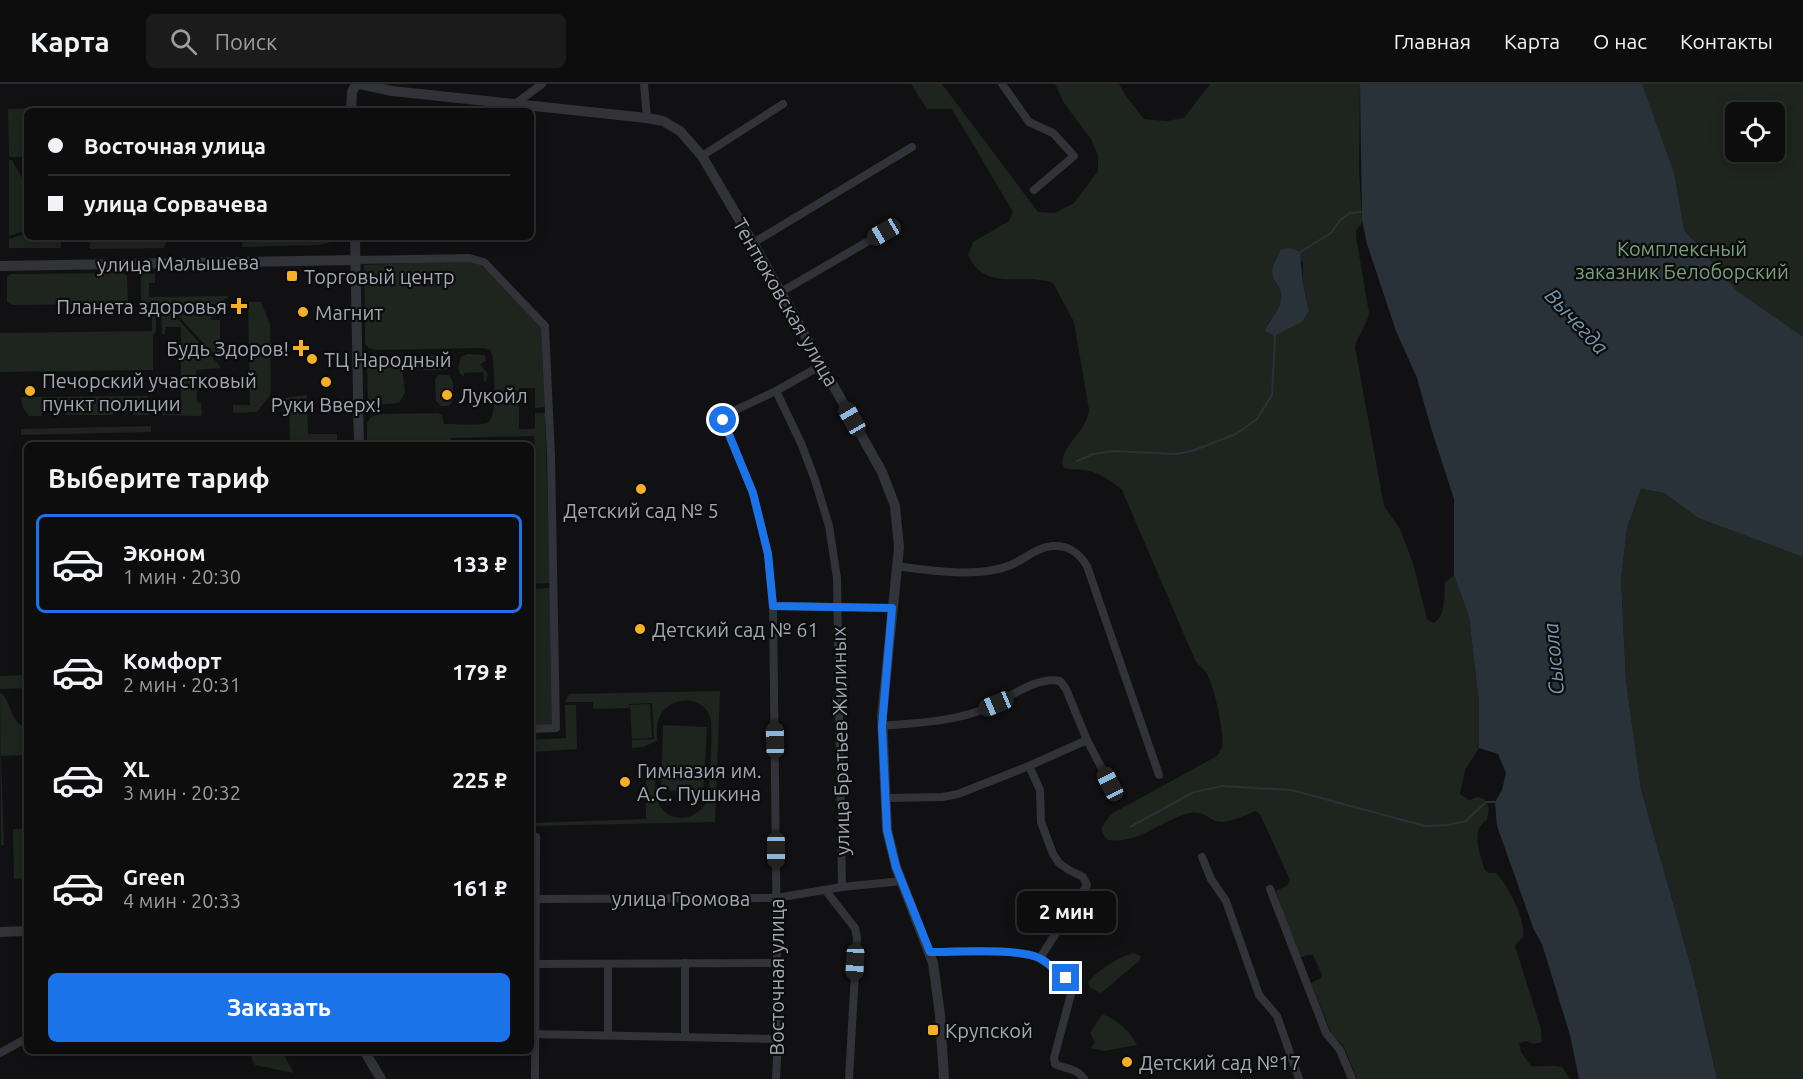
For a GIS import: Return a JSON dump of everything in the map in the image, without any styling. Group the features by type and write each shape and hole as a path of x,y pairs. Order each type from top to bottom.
{"street":[{"name":"Тентюковская улица","path":"358,84 392,91 431,90 515,104 647,118 668,123 680,131 702,156 781,292 882,472 892,494 898,534 882,726 885,798 889,843 930,952 936,978 944,1079"},
{"path":"351,108 352,92 358,84"},
{"path":"515,104 542,84"},
{"path":"644,84 647,118"},
{"path":"1002,84 1029,122 1053,133 1074,156 1034,190"},
{"path":"702,156 783,104"},
{"path":"753,243 912,147"},
{"path":"781,292 884,232"},
{"path":"355,240 359,442"},
{"path":"356,260 469,258 484,262 545,326 551,456 556,728 534,729"},
{"name":"улица Малышева","path":"0,266 356,260"},
{"path":"776,391 822,365"},
{"name":"Восточная улица","path":"776,391 724,415 724,423 753,493 761,522 768,554 773,606 778,1039 776,1079"},
{"name":"улица Братьев Жилиных","path":"776,391 804,452 829,526 837,578 842,887"},
{"path":"897,566 944,573 996,569 1010,565 1044,548 1055,546 1073,550 1080,555 1087,566 1159,775"},
{"path":"773,606 892,608"},
{"path":"882,726 930,721 978,711 1038,682 1052,679 1060,681 1066,689 1087,740 1110,784"},
{"path":"885,798 943,797 958,794 1087,740"},
{"path":"1029,766 1040,790 1041,822 1053,854 1059,863 1083,877 1087,885 1040,958"},
{"path":"534,1011 536,837"},
{"path":"1203,857 1214,886 1226,901 1259,995 1277,1016 1299,1079"},
{"name":"улица Громова","path":"534,899 776,898 842,887 902,881"},
{"path":"1270,889 1328,1038 1337,1044 1352,1079"},
{"path":"826,891 855,928 857,938 849,1079"},
{"path":"0,932 24,931"},
{"path":"930,952 1012,953 1040,958 1071,984 1071,996 1054,1058 1055,1064 1074,1070 1084,1079"},
{"path":"608,963 608,1035"},
{"path":"685,963 685,1035"},
{"path":"536,964 777,963"},
{"path":"534,1034 685,1035 778,1039"},
{"path":"0,1053 24,1040"},
{"path":"534,1049 536,1079"},
{"path":"366,1054 381,1079"}],"green space":[{"path":"911,84 942,84 1038,212 1055,213 1074,203 1098,171 1098,155 1091,139 1064,103 1055,84 1119,84 1144,119 1166,121 1184,118 1210,84 1360,84 1359,170 1362,223 1356,230 1356,236 1369,313 1355,347 1384,506 1400,529 1413,563 1427,619 1433,623 1440,616 1444,606 1445,582 1454,575 1469,617 1479,703 1479,748 1465,770 1460,794 1469,800 1477,797 1484,799 1489,808 1487,820 1479,829 1478,835 1484,869 1488,873 1495,873 1500,878 1515,903 1522,922 1523,937 1515,946 1541,1029 1542,1042 1519,1043 1521,1052 1531,1066 1562,1067 1570,1079 1357,1079 1343,1045 1332,1035 1311,983 1321,978 1322,975 1313,955 1295,958 1276,891 1288,885 1290,880 1260,814 1256,811 1234,820 1221,822 1200,813 1190,813 1131,838 1108,840 1102,833 1103,826 1113,813 1217,756 1223,742 1216,699 1207,674 1195,660 1122,490 1094,472 1064,468 1062,461 1067,448 1083,426 1089,410 1074,322 1053,283 1042,280 995,278 975,267 968,255 973,242 1009,221 1013,212 952,109 927,109","holes":["1280,250 1303,262 1303,284 1309,311 1302,322 1286,330 1267,324 1276,313 1281,299 1280,290 1272,272"]},
{"name":"Комплексный заказник Белоборский","path":"1470,84 1803,84 1803,459"},
{"path":"8,109 24,109 24,157 9,157"},
{"path":"9,160 12,160 24,182 24,231 9,236"},
{"path":"24,234 24,240 61,240 61,248 9,248 9,239"},
{"path":"167,240 164,248 90,249 90,241 81,241"},
{"path":"242,240 332,240 319,245 242,247"},
{"path":"467,261 481,265 541,327 545,407 535,408 535,388 519,388 519,429 535,429 535,413 545,413 550,583 534,584 534,486 536,486 534,436 451,438 451,442 367,442 367,423 371,417 380,414 438,413 442,415 444,424 487,423 493,412 494,393 493,357 490,350 484,348 376,350 369,348 365,344 364,265"},
{"path":"123,273 127,276 128,301 126,304 12,305 7,302 7,277 10,274"},
{"path":"141,273 155,274 155,283 149,283 149,297 229,296 219,304 157,306 156,302 141,300"},
{"path":"248,302 261,302 270,324 271,389 270,395 257,412 233,413 233,405 250,405"},
{"path":"220,308 220,312 211,313 211,320 220,320 220,361 172,309"},
{"path":"161,309 169,309 220,366 220,368 196,370 197,402 201,403 202,415 163,415 162,408 166,408 166,414 181,414 181,327 166,327 165,334 162,334"},
{"path":"146,311 156,311 153,370 0,372 0,333 152,331 152,316 146,316"},
{"path":"467,354 485,355 486,361 480,364 488,374 486,381 484,382 483,372 464,373 464,377 460,374 458,368 461,357"},
{"path":"448,355 453,363 449,369 422,369 417,367 411,359 415,356"},
{"path":"374,359 392,359 402,365 405,393 399,403 372,405 368,402 367,365"},
{"path":"438,375 449,375 453,382 453,400 449,406 441,406 436,401 435,379"},
{"path":"307,395 308,434 337,434 337,442 290,442 289,400 275,400 275,406 270,406 270,400"},
{"path":"148,396 148,415 133,415 132,406 113,406 113,415 65,415 64,407 42,407 42,416 29,416 23,408 21,397"},
{"path":"151,426 151,432 21,435 21,429"},
{"path":"1641,489 1664,493 1698,518 1803,557 1803,1079 1717,1079 1693,974 1641,789 1626,681 1621,579 1627,528"},
{"path":"550,588 553,725 534,726 534,589"},
{"path":"24,675 24,688 0,689 0,676"},
{"path":"720,691 715,822 534,826 534,823 646,819 646,780 655,780 655,792 661,808 667,814 675,817 691,816 705,805 709,796 711,723 710,717 701,705 687,700 672,704 659,717 657,741 643,747 632,748 632,740 654,739 652,703 629,704 629,708 593,709 593,702 565,702 569,694"},
{"path":"0,692 14,717 24,726 24,755 1,756 4,845 1,845"},
{"path":"650,704 652,738 632,739 630,705"},
{"path":"565,705 575,705 577,749 534,752 534,740 566,738"},
{"path":"663,725 707,727 703,793 661,790"},
{"path":"13,829 24,829 24,878 14,879"},
{"path":"1133,953 1141,956 1139,961 1106,989 1100,993 1090,987 1088,982 1103,968"},
{"path":"1104,1015 1123,1027 1137,1045 1104,1051 1091,1048 1095,1042 1090,1033"},
{"path":"250,1054 283,1054 294,1073 255,1065"}],"water":[{"path":"1360,84 1642,84 1674,173 1684,230 1737,291 1803,337 1803,557 1698,518 1664,493 1641,489 1627,528 1621,579 1626,681 1641,789 1693,974 1717,1079 1579,1079 1570,1035 1542,944 1534,930 1497,826 1495,802 1502,790 1506,773 1498,754 1479,748 1479,703 1469,617 1454,575 1454,499 1417,378 1396,331 1367,244 1362,220"},
{"path":"1290,248 1300,252 1303,284 1309,311 1302,322 1274,336 1265,331 1279,307 1281,298 1272,276 1272,269 1280,250"}],"waterway":[{"path":"1299,253 1331,233 1340,220 1350,213 1362,212"},
{"path":"1077,461 1093,454 1114,451 1176,454 1192,451 1236,434 1257,419 1272,395 1275,335"},
{"path":"1130,827 1194,792 1223,786 1291,790 1425,826 1466,821 1486,802 1495,802"}],"place":[{"name":"Торговый центр","path":"292,276"},
{"name":"Планета здоровья","path":"239,306"},
{"name":"Магнит","path":"303,312"},
{"name":"Будь Здоров!","path":"301,348"},
{"name":"ТЦ Народный","path":"312,359"},
{"name":"Руки Вверх!","path":"326,382"},
{"name":"Печорский участковый пункт полиции","path":"30,391"},
{"name":"Лукойл","path":"447,395"},
{"name":"Детский сад № 5","path":"641,489"},
{"name":"Детский сад № 61","path":"640,629"},
{"name":"Гимназия им. А.С. Пушкина","path":"625,782"},
{"name":"Крупской","path":"933,1030"},
{"name":"Детский сад №17","path":"1127,1062"}],"route":[{"path":"723,420 753,493 761,522 768,554 773,606 892,608 882,726 887,830 892,856 930,952 1030,955 1040,958 1066,978"}],"water label":[{"name":"Вычегда","path":"1577,321"},
{"name":"Сысола","path":"1553,659"}]}
